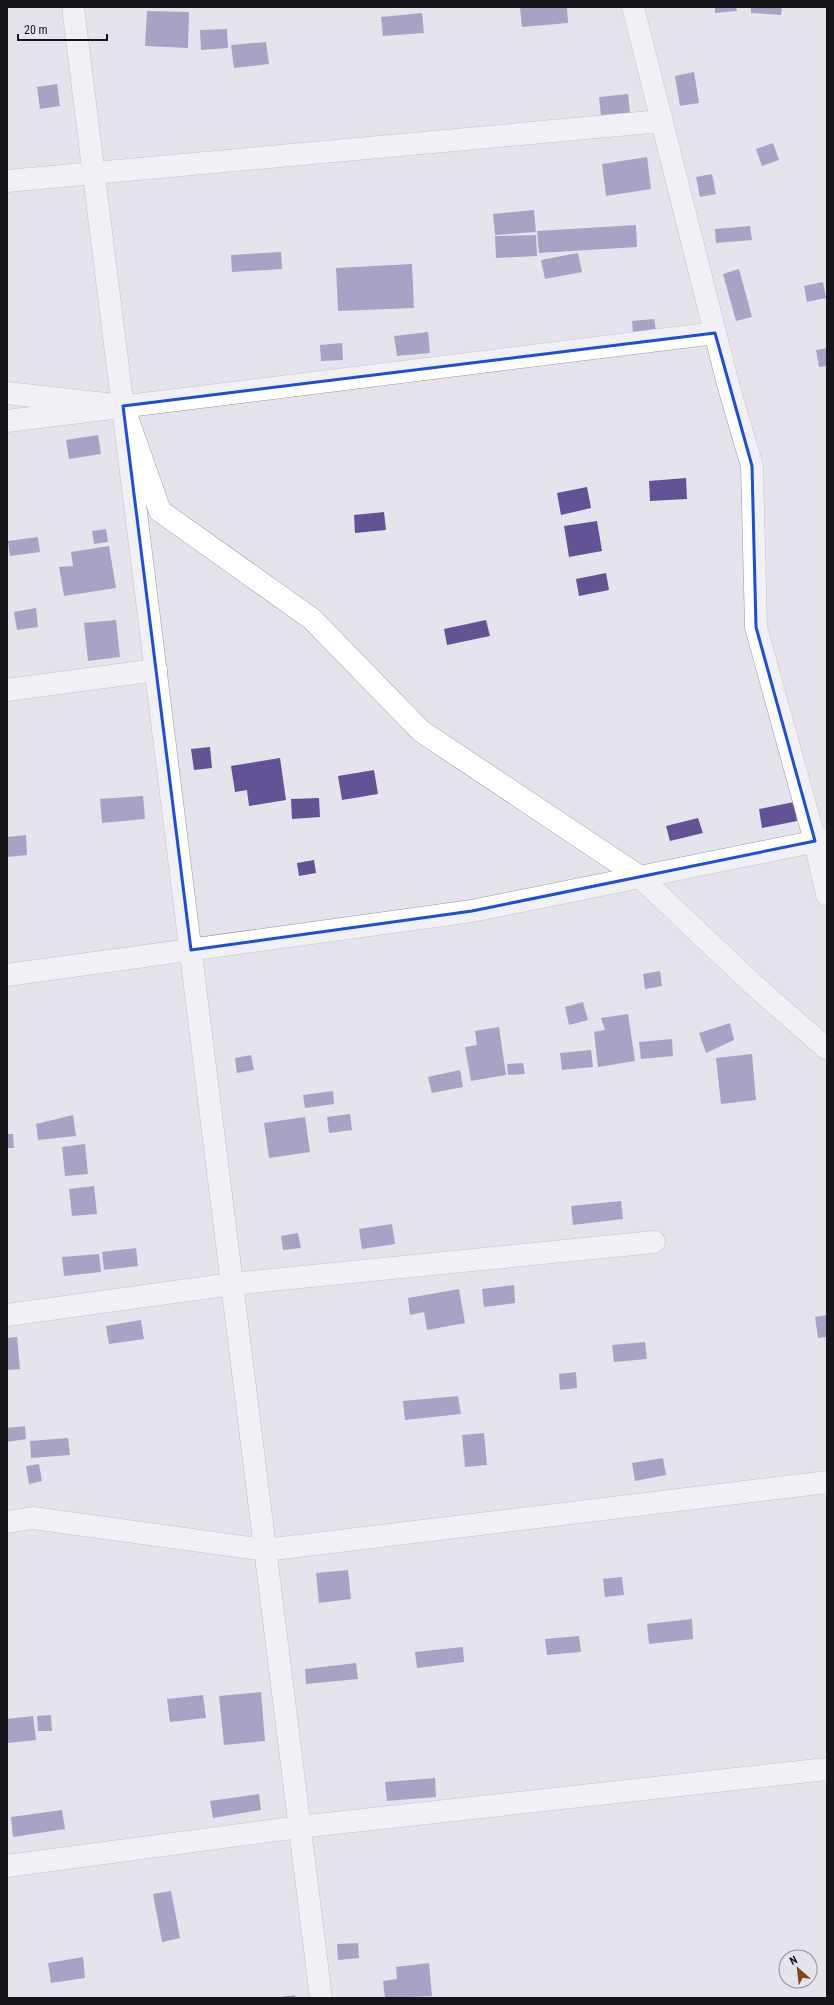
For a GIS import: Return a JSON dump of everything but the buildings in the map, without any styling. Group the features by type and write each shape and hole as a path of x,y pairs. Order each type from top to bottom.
{"street":[{"path":"74,7 321,1998"},
{"path":"633,7 728,384 752,466 756,627 821,840 827,895"},
{"path":"7,181 662,122"},
{"path":"7,421 715,333"},
{"path":"7,393 123,406"},
{"path":"123,406 160,511 312,619 420,731 640,877 754,985 827,1049"},
{"path":"7,690 156,670"},
{"path":"7,975 472,911 821,840"},
{"path":"7,1315 232,1284 654,1242"},
{"path":"7,1522 32,1518 265,1550 827,1482"},
{"path":"7,1866 300,1827 827,1769"}],"highlighted area":[{"path":"715,333 752,466 756,627 815,841 472,911 191,950 123,406"}]}
